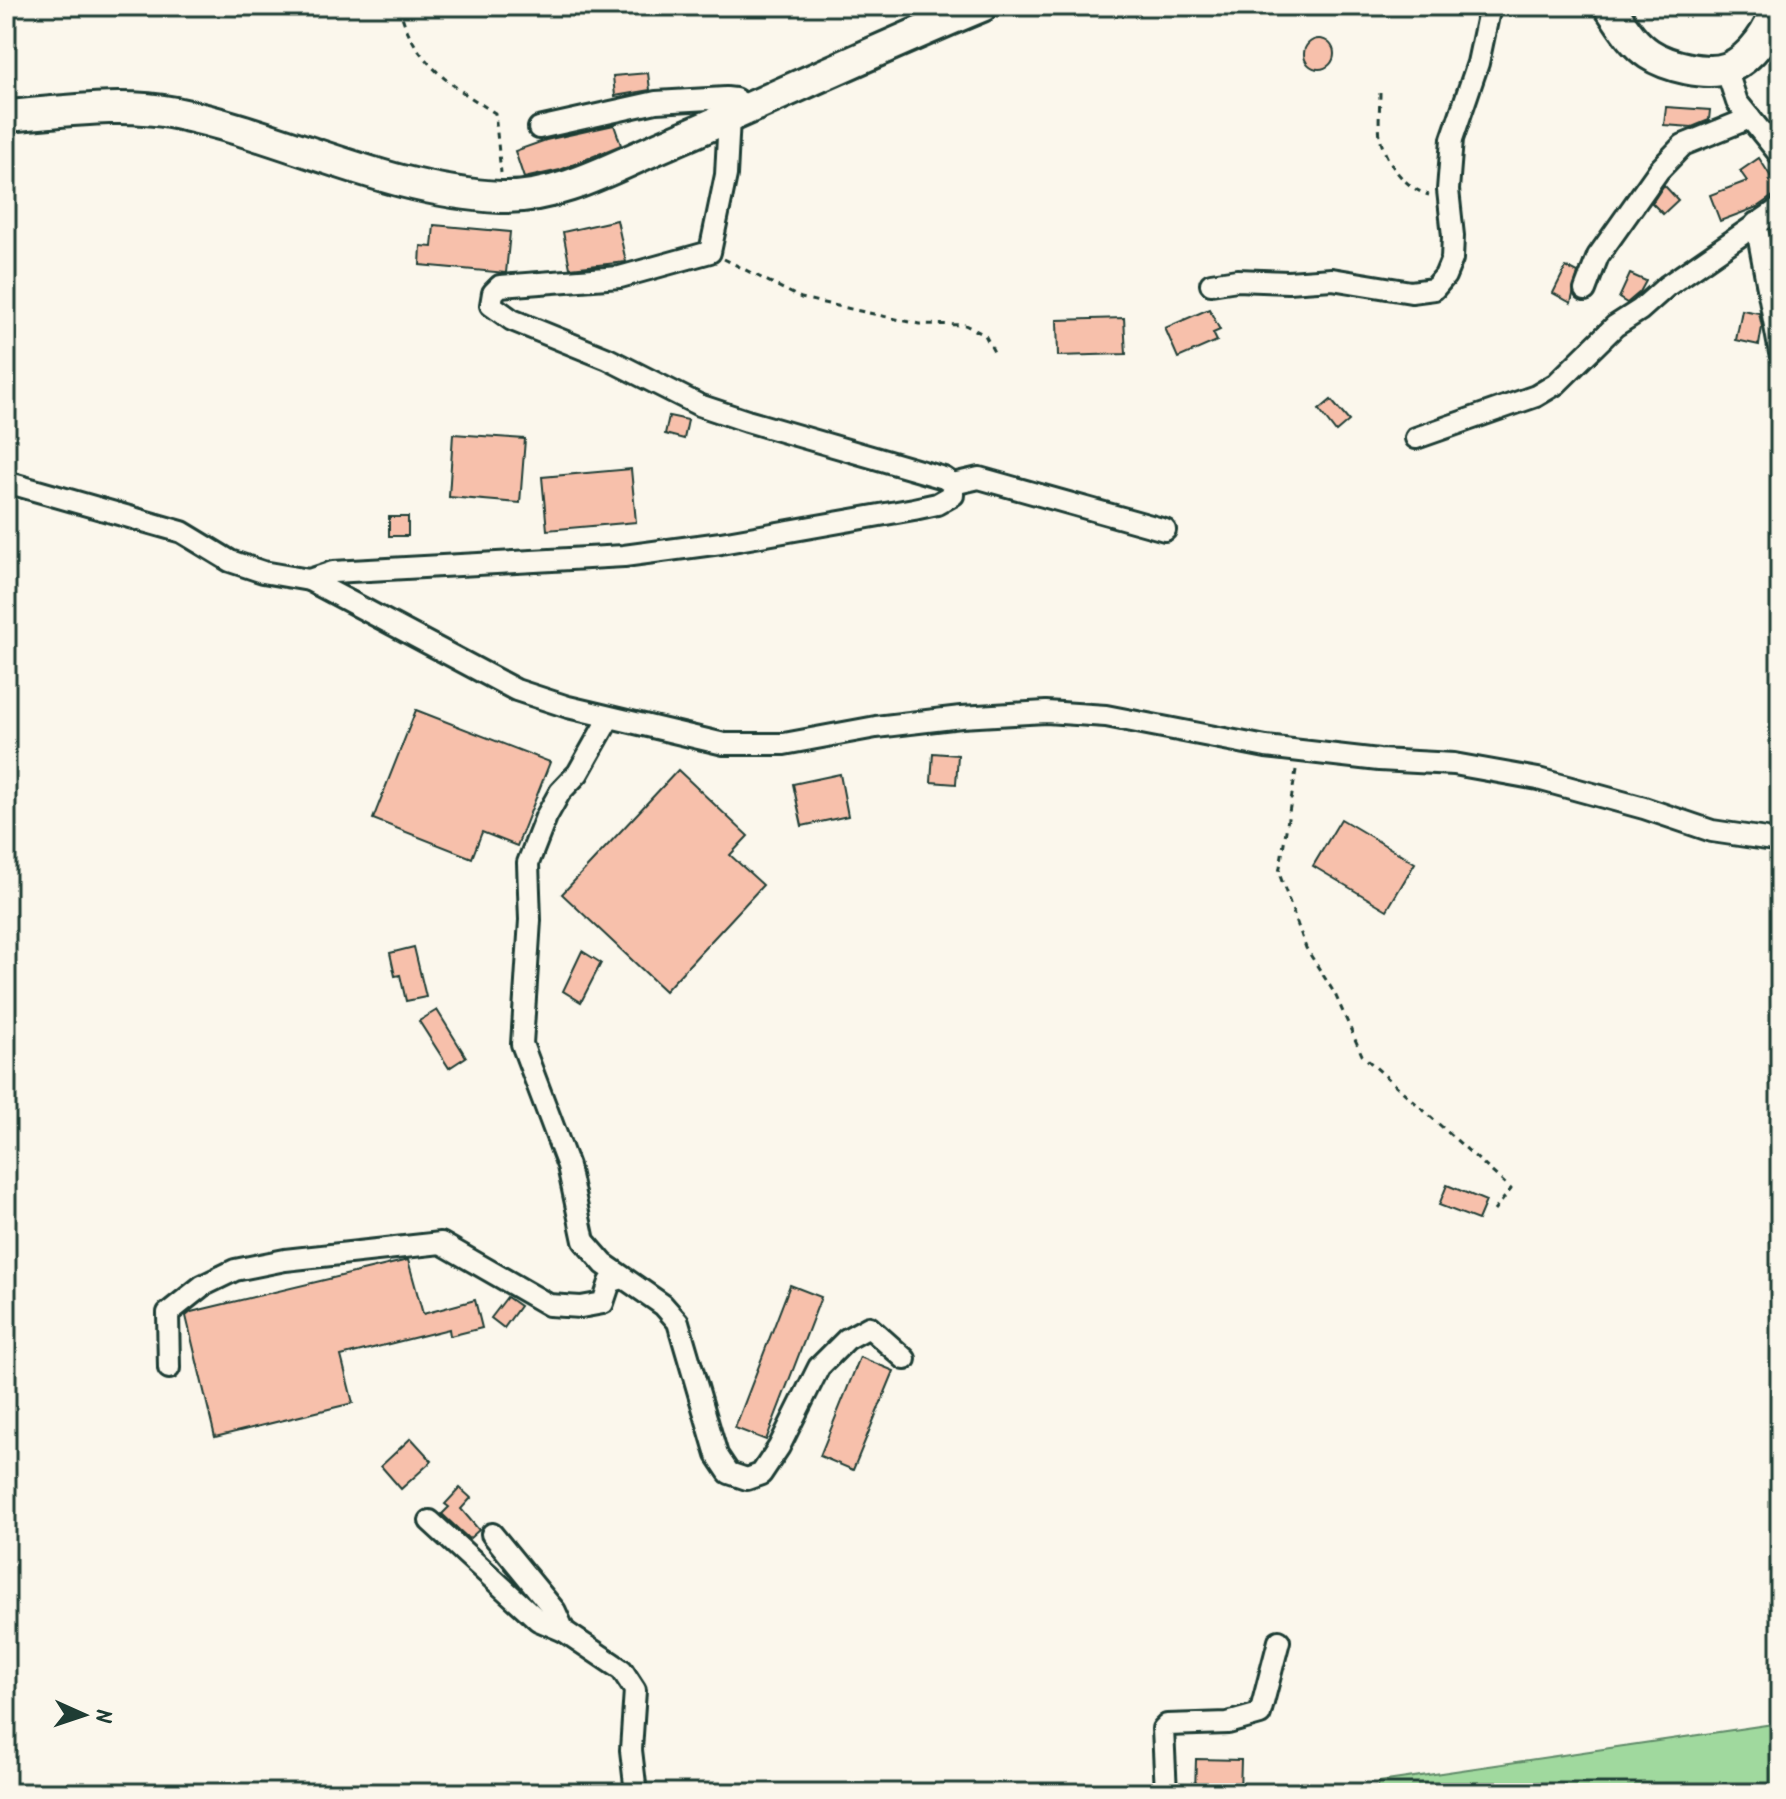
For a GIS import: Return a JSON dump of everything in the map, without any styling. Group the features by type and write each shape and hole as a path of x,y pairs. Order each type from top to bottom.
{"street":[{"path":"6,116 96,110 173,112 422,187 504,197 540,193 570,185 739,113 872,51 982,6"},
{"path":"1211,284 1237,280 1288,282 1332,279 1411,292 1434,289 1445,276 1452,259 1453,236 1448,200 1452,139 1478,63 1490,6"},
{"path":"1609,6 1630,37 1649,54 1692,70 1726,69 1745,57 1760,41 1774,18 1777,6"},
{"path":"1726,69 1737,102 1780,155"},
{"path":"539,128 656,102 735,99 739,113 710,252 620,277 496,288 490,302 512,320 608,359 699,405 747,421 831,443 944,478 953,484 979,478 1165,530"},
{"path":"1585,290 1598,256 1683,145 1750,118"},
{"path":"1416,438 1524,400 1556,384 1615,326 1780,208"},
{"path":"1756,223 1780,353"},
{"path":"6,482 182,532 230,561 263,572 309,580 516,690 609,718 724,744 784,744 891,725 1046,712 1106,716 1266,747 1379,760 1454,764 1538,779 1644,808 1712,831 1780,841"},
{"path":"309,580 333,572 624,556 721,543 937,504 953,495 953,484"},
{"path":"609,718 578,773 560,792 546,817 528,863 530,920 522,1044 568,1166 584,1241 604,1264 663,1305 678,1322 717,1455 729,1473 747,1479 761,1474 779,1447 819,1367 847,1339 869,1327 905,1359"},
{"path":"169,1368 168,1313 202,1286 235,1270 285,1260 441,1243 549,1305 581,1307 603,1303 610,1282 622,1278"},
{"path":"430,1521 538,1620 564,1631 622,1670 635,1690 631,1750 636,1793"},
{"path":"492,1534 555,1611 564,1631"},
{"path":"1166,1793 1163,1729 1167,1725 1228,1723 1260,1714 1279,1641"}],"path":[{"path":"399,6 404,27 431,69 495,113 504,197"},
{"path":"1380,93 1381,143 1391,164 1408,185 1422,193 1448,200"},
{"path":"710,252 801,298 919,324 965,325 985,335 994,352"},
{"path":"1300,751 1279,873 1306,948 1335,994 1362,1055 1511,1189 1494,1211"}],"green space":[{"path":"1780,1723 1780,1793 1373,1793 1380,1782"}],"building":[{"path":"1319,39 1330,43 1334,54 1330,65 1319,69 1308,65 1304,54 1308,43"},
{"path":"648,73 650,90 615,96 613,76"},
{"path":"1666,107 1710,110 1709,120 1692,127 1664,125"},
{"path":"614,125 621,145 560,170 524,178 515,151 546,140"},
{"path":"1759,158 1780,191 1757,207 1720,221 1710,195 1747,181 1740,171"},
{"path":"1664,185 1678,200 1663,214 1652,203"},
{"path":"617,220 626,262 570,268 563,232"},
{"path":"434,225 510,232 506,273 420,265 421,246 432,247"},
{"path":"1566,267 1578,273 1571,303 1553,293"},
{"path":"1630,274 1646,281 1640,292 1627,303 1619,298"},
{"path":"1209,309 1220,330 1213,333 1217,341 1178,358 1165,328"},
{"path":"1742,310 1759,313 1762,327 1759,345 1736,340"},
{"path":"1124,318 1126,354 1058,356 1057,320"},
{"path":"1331,400 1349,421 1336,432 1319,410"},
{"path":"669,416 688,420 684,439 665,434"},
{"path":"453,434 525,439 520,503 449,497"},
{"path":"631,469 636,522 547,530 542,477"},
{"path":"389,517 408,517 408,536 389,536"},
{"path":"416,710 550,762 517,846 482,832 472,858 373,819"},
{"path":"933,753 958,755 956,784 931,782"},
{"path":"678,770 748,836 730,855 763,885 665,991 562,894"},
{"path":"840,774 848,816 802,826 793,784"},
{"path":"1341,819 1415,863 1387,910 1313,866"},
{"path":"414,947 426,997 406,1001 400,975 395,976 390,953"},
{"path":"582,951 601,963 581,1002 563,991"},
{"path":"437,1010 466,1057 449,1068 419,1021"},
{"path":"1447,1185 1486,1201 1478,1220 1439,1205"},
{"path":"408,1260 423,1314 475,1300 482,1328 450,1336 449,1329 341,1356 353,1403 215,1437 186,1316 191,1312"},
{"path":"790,1285 821,1297 766,1440 735,1428"},
{"path":"507,1297 520,1306 504,1328 491,1318"},
{"path":"860,1357 894,1371 853,1470 820,1456"},
{"path":"411,1438 432,1461 401,1489 381,1466"},
{"path":"460,1488 471,1498 461,1509 479,1530 469,1539 442,1514 449,1507 445,1504"},
{"path":"1196,1759 1241,1760 1240,1793 1195,1793"}]}
